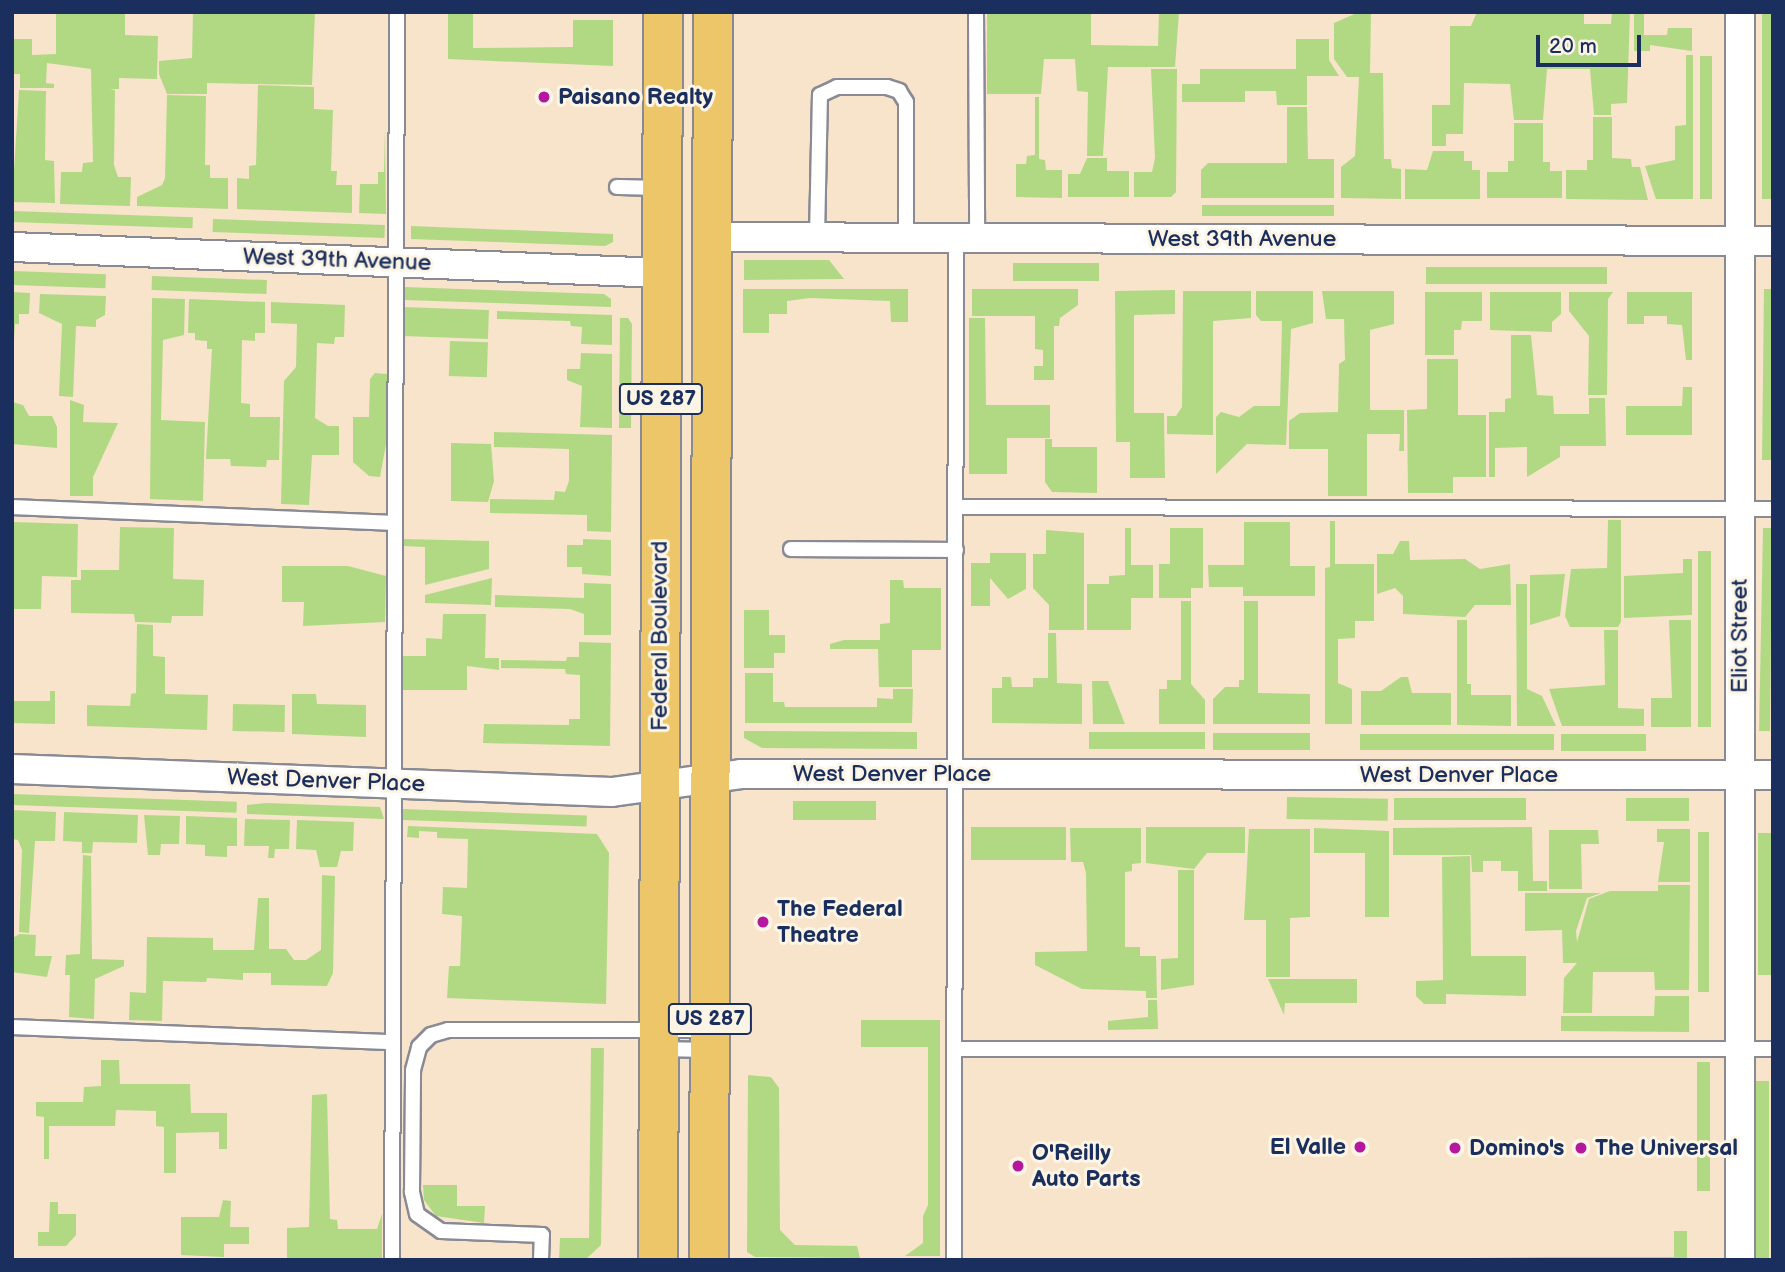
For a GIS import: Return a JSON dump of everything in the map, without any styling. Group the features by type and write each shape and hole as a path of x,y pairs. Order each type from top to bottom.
{"main road":[{"name":"Federal Boulevard","path":"658,1260 663,12"},
{"name":"US 287","path":"709,1260 713,12"}],"street":[{"name":"Eliot Street","path":"1740,12 1740,1260"},
{"name":"West 39th Avenue","path":"712,237 1773,241"},
{"name":"West 39th Avenue","path":"12,247 662,273"},
{"name":"West Denver Place","path":"12,769 612,792 741,774 1773,775"}],"lane":[{"path":"392,1260 397,12"},
{"path":"954,1260 955,507 976,12"},
{"path":"817,237 820,95 837,87 887,87 899,91 905,102 906,238"},
{"path":"617,187 662,188"},
{"path":"12,507 395,523"},
{"path":"955,507 1773,509"},
{"path":"791,549 956,550"},
{"path":"12,1027 393,1042"},
{"path":"541,1260 542,1235 434,1229 417,1214 412,1192 413,1062 424,1041 448,1030 542,1030 710,1040"},
{"path":"659,1039 710,1040"},
{"path":"954,1049 1773,1049"}],"green space":[{"path":"56,12 125,12 125,35 158,36 157,79 119,78 119,89 110,89 115,90 114,165 118,177 131,177 130,206 60,204 61,172 82,172 83,163 93,162 91,69 47,63 46,83 54,84 54,88 20,88 20,74 12,74 12,39 32,39 32,55 56,54"},
{"path":"193,12 315,12 312,85 207,83 207,94 167,94 159,74 159,61 192,58"},
{"path":"448,12 473,12 473,48 573,47 573,20 613,20 613,66 448,59"},
{"path":"987,12 1091,12 1091,45 1158,46 1159,12 1179,12 1175,67 1108,67 1103,156 1087,156 1088,92 1077,91 1075,59 1044,59 1041,94 987,94"},
{"path":"1359,12 1371,12 1370,73 1383,73 1384,159 1391,159 1392,168 1401,169 1401,199 1341,198 1341,167 1355,156 1359,77 1347,77 1334,59 1334,23"},
{"path":"1477,12 1584,14 1584,24 1611,24 1612,12 1630,12 1627,103 1611,104 1611,115 1594,115 1590,69 1547,69 1543,120 1514,120 1510,84 1464,83 1463,134 1446,134 1446,146 1432,146 1432,105 1450,105 1450,26 1471,26"},
{"path":"1634,12 1644,12 1644,35 1667,35 1668,28 1692,28 1692,51 1650,45 1650,51 1634,51"},
{"path":"1762,12 1773,12 1773,199 1762,199"},
{"path":"1296,39 1329,39 1329,60 1339,76 1307,76 1307,105 1277,105 1276,91 1245,91 1245,102 1182,102 1182,84 1200,84 1200,69 1296,69"},
{"path":"1686,55 1693,55 1693,199 1656,199 1645,166 1675,160 1675,126 1686,125"},
{"path":"1700,56 1712,56 1712,199 1700,199"},
{"path":"1151,69 1177,69 1176,192 1171,197 1134,197 1134,172 1152,172 1155,158"},
{"path":"258,85 314,87 314,109 333,110 331,171 337,171 336,185 352,185 352,213 237,209 237,178 249,179 249,166 256,165"},
{"path":"19,90 46,91 45,160 54,161 55,203 12,202"},
{"path":"167,95 206,96 205,165 210,165 210,178 228,178 228,209 137,206 137,197 162,185 165,178"},
{"path":"1035,97 1039,97 1039,159 1045,160 1046,170 1062,170 1062,198 1016,197 1016,164 1026,164 1027,156 1035,155"},
{"path":"1287,107 1307,107 1308,159 1334,159 1334,198 1201,198 1201,170 1208,163 1287,163"},
{"path":"1593,117 1612,117 1612,158 1631,159 1632,167 1640,167 1648,200 1566,199 1566,170 1587,170 1587,160 1593,160"},
{"path":"1514,123 1543,123 1543,162 1550,162 1550,171 1562,171 1562,198 1487,198 1487,172 1508,172 1508,161 1514,161"},
{"path":"385,129 386,214 359,213 360,184 378,184 378,172 384,172"},
{"path":"1433,151 1464,151 1464,161 1472,161 1472,170 1480,170 1480,199 1405,199 1405,169 1427,170"},
{"path":"1087,158 1107,158 1107,171 1129,171 1129,197 1068,197 1068,174 1080,174"},
{"path":"1202,205 1334,205 1334,216 1202,216"},
{"path":"12,211 193,217 193,228 12,222"},
{"path":"213,219 385,225 384,238 213,232"},
{"path":"411,226 613,234 613,242 605,246 411,239"},
{"path":"744,260 829,260 844,279 744,280"},
{"path":"1013,263 1099,263 1099,281 1013,281"},
{"path":"1426,267 1607,267 1607,284 1426,284"},
{"path":"12,271 106,274 105,288 12,285"},
{"path":"152,276 267,280 266,294 152,290"},
{"path":"404,287 604,294 611,299 611,307 404,300"},
{"path":"743,289 908,289 908,322 891,322 890,301 810,298 787,301 787,314 769,314 769,333 743,333"},
{"path":"972,289 1078,289 1078,305 1060,318 1059,326 1054,326 1054,380 1034,380 1034,366 1043,366 1043,350 1035,349 1035,316 972,316"},
{"path":"1764,289 1773,289 1773,460 1762,460"},
{"path":"1175,290 1175,314 1134,315 1134,413 1164,413 1165,478 1130,478 1130,442 1116,442 1115,291"},
{"path":"1183,291 1251,291 1251,318 1213,321 1213,435 1167,434 1167,416 1176,416 1182,407"},
{"path":"1256,291 1313,291 1313,323 1291,329 1286,445 1247,444 1216,474 1216,417 1221,412 1239,417 1254,406 1280,406 1282,321 1261,321 1256,315"},
{"path":"1322,291 1394,291 1394,324 1370,330 1370,410 1404,410 1404,451 1399,451 1400,434 1367,434 1367,496 1328,496 1328,449 1289,449 1289,421 1300,413 1338,412 1339,364 1345,360 1344,319 1326,319"},
{"path":"12,292 30,293 29,314 19,314 19,324 15,324 12,371"},
{"path":"1425,292 1482,292 1482,321 1462,321 1461,330 1454,330 1454,355 1425,355"},
{"path":"1490,292 1561,292 1561,314 1552,322 1552,332 1490,330"},
{"path":"1569,292 1613,292 1608,299 1607,395 1588,395 1589,336 1569,311"},
{"path":"1627,292 1692,292 1692,360 1686,360 1682,325 1667,324 1667,316 1644,316 1644,324 1627,324"},
{"path":"40,294 106,296 105,315 96,320 96,327 76,326 73,397 59,396 62,324 39,313"},
{"path":"152,298 185,299 184,335 163,340 161,420 205,422 203,501 150,499"},
{"path":"189,299 265,302 265,333 255,333 255,341 242,340 241,403 250,404 250,417 280,417 279,460 267,460 266,467 231,466 230,459 206,459 212,349 207,349 207,341 195,340 195,333 188,333"},
{"path":"271,302 345,305 344,337 335,337 334,344 317,343 315,418 328,426 339,426 339,455 312,455 309,505 281,504 284,381 296,367 297,324 271,323"},
{"path":"403,307 489,310 488,339 402,336"},
{"path":"497,311 612,315 612,345 581,344 582,327 571,326 570,321 497,319"},
{"path":"620,318 628,318 632,324 631,428 619,428"},
{"path":"969,318 985,318 986,405 1050,405 1050,438 1007,438 1007,474 969,474"},
{"path":"1511,335 1531,335 1537,395 1553,396 1554,414 1589,414 1589,398 1605,398 1606,446 1560,446 1560,457 1527,477 1527,447 1495,448 1495,477 1489,477 1489,412 1505,412 1505,399 1511,398"},
{"path":"450,341 488,342 487,377 449,376"},
{"path":"581,353 612,354 612,428 580,427 582,386 567,380 567,369 580,369"},
{"path":"1427,359 1458,359 1458,415 1486,415 1486,477 1453,477 1453,493 1408,493 1407,410 1427,409"},
{"path":"375,373 387,374 387,439 380,477 369,476 353,462 353,417 369,417 370,379"},
{"path":"1683,387 1692,387 1692,435 1626,435 1626,406 1682,406"},
{"path":"70,400 84,405 83,422 118,423 93,477 93,496 70,496"},
{"path":"12,402 23,405 29,416 52,416 57,427 57,448 12,444"},
{"path":"494,432 612,435 611,532 587,531 587,515 490,513 490,499 554,500 555,491 565,492 569,481 569,449 494,447"},
{"path":"1045,439 1052,439 1052,447 1097,447 1097,493 1052,492 1045,482"},
{"path":"451,443 491,444 494,481 488,502 451,501"},
{"path":"1608,520 1621,520 1621,622 1618,627 1570,627 1565,616 1571,569 1607,568"},
{"path":"1330,521 1335,521 1335,564 1374,564 1374,621 1355,621 1355,638 1338,639 1338,683 1352,689 1352,724 1325,724 1325,568 1330,567"},
{"path":"12,522 78,524 77,577 42,576 41,609 12,609"},
{"path":"1244,522 1290,522 1290,566 1315,566 1315,596 1243,596 1243,587 1209,587 1208,565 1244,565"},
{"path":"120,527 174,528 173,579 204,580 203,616 172,616 171,623 135,622 134,614 71,613 71,580 81,580 81,570 119,570"},
{"path":"1125,528 1131,528 1131,565 1153,565 1153,598 1131,598 1131,630 1087,630 1087,584 1109,584 1109,576 1125,575"},
{"path":"1170,528 1203,528 1203,588 1191,588 1191,598 1159,598 1159,564 1170,564"},
{"path":"1763,528 1772,528 1770,731 1759,731"},
{"path":"1046,530 1084,533 1084,630 1049,630 1049,605 1033,588 1033,554 1046,554"},
{"path":"403,539 489,541 489,569 425,585 425,547 403,546"},
{"path":"583,539 611,540 611,576 582,574 582,567 567,567 567,545 583,545"},
{"path":"1400,541 1409,541 1410,560 1465,559 1480,569 1510,564 1511,605 1475,605 1465,617 1403,614 1403,596 1395,588 1377,594 1377,554 1393,554"},
{"path":"1698,551 1711,551 1711,727 1698,727"},
{"path":"990,553 1026,553 1026,589 1008,599 990,578 990,606 971,606 971,563 990,563"},
{"path":"1683,559 1692,559 1692,615 1624,618 1624,576 1683,573"},
{"path":"282,566 348,566 386,576 385,622 303,626 304,602 282,602"},
{"path":"1565,574 1560,616 1530,625 1530,575"},
{"path":"492,578 491,605 425,603 425,595"},
{"path":"890,580 903,580 904,588 941,588 941,650 912,650 912,687 879,687 878,649 830,649 830,644 844,640 880,640 880,624 890,623"},
{"path":"584,583 611,584 611,635 584,635 584,614 570,609 495,607 495,595 584,598"},
{"path":"1516,584 1527,584 1527,689 1542,696 1556,726 1517,726"},
{"path":"1181,601 1191,601 1191,684 1205,700 1205,724 1159,724 1159,689 1167,689 1167,680 1181,680"},
{"path":"1244,601 1258,601 1258,693 1310,694 1310,724 1213,724 1213,699 1225,687 1239,687 1239,680 1244,680"},
{"path":"744,610 769,610 769,635 785,635 785,653 774,653 774,668 744,668"},
{"path":"443,614 486,614 485,658 499,658 499,670 467,666 467,690 403,690 403,656 426,656 426,638 442,639"},
{"path":"1457,620 1467,620 1467,684 1471,684 1471,695 1511,695 1511,726 1457,725"},
{"path":"1669,620 1691,620 1691,727 1651,727 1651,698 1672,698"},
{"path":"137,624 153,625 153,656 165,657 165,694 208,695 207,730 87,726 87,705 130,706 131,694 136,693"},
{"path":"1604,630 1618,630 1618,708 1644,709 1644,726 1562,726 1549,689 1605,685"},
{"path":"1048,633 1056,633 1057,683 1082,684 1082,724 992,723 992,688 1002,688 1002,677 1011,677 1012,687 1033,687 1033,678 1048,678"},
{"path":"579,642 611,643 610,746 483,743 484,724 569,725 569,719 580,719 580,675 566,674 565,669 501,668 501,660 566,661 567,657 579,657"},
{"path":"745,673 773,673 773,702 784,702 785,707 877,707 877,698 893,699 893,689 913,689 912,723 745,723"},
{"path":"1401,677 1408,677 1412,693 1451,693 1451,725 1361,725 1361,691 1381,691"},
{"path":"1092,681 1108,681 1125,724 1093,724"},
{"path":"50,691 55,691 55,724 12,723 12,701 50,701"},
{"path":"292,694 316,694 317,704 366,705 366,737 292,734"},
{"path":"233,704 285,705 285,732 233,731"},
{"path":"744,731 917,732 917,749 762,748 744,738"},
{"path":"1089,732 1205,732 1205,749 1089,749"},
{"path":"1213,733 1310,733 1310,750 1213,750"},
{"path":"1360,734 1554,734 1554,750 1360,750"},
{"path":"1561,734 1646,734 1646,751 1561,751"},
{"path":"12,794 237,802 236,813 12,805"},
{"path":"1287,797 1388,799 1388,821 1287,819"},
{"path":"1394,798 1526,798 1526,820 1394,820"},
{"path":"1626,798 1689,798 1689,821 1626,821"},
{"path":"793,801 876,801 876,820 793,820"},
{"path":"266,803 380,807 384,819 247,814 247,805"},
{"path":"403,809 587,815 587,826 403,820"},
{"path":"12,810 56,812 55,841 35,841 29,933 19,932 22,850 18,840 12,839"},
{"path":"64,812 138,815 137,843 93,842 92,853 82,853 82,842 63,841"},
{"path":"144,815 180,816 179,844 161,844 160,855 148,855"},
{"path":"186,816 237,818 237,846 227,846 227,857 205,856 205,845 186,844"},
{"path":"245,819 290,820 289,849 275,849 274,858 268,858 269,846 244,846"},
{"path":"297,820 354,822 353,851 341,851 337,867 320,867 316,850 296,849"},
{"path":"408,826 597,834 609,853 606,1004 447,998 449,966 460,966 462,916 442,914 443,887 467,888 468,839 437,838 437,832 419,831 419,838 407,837"},
{"path":"971,827 1066,827 1066,860 971,860"},
{"path":"1146,827 1245,827 1245,853 1207,853 1194,869 1146,863"},
{"path":"1532,827 1533,881 1547,881 1547,891 1518,891 1518,871 1501,871 1501,861 1483,861 1483,872 1472,872 1471,855 1393,855 1393,828"},
{"path":"1070,828 1141,828 1141,863 1132,864 1132,871 1125,872 1125,947 1140,947 1140,956 1156,956 1157,998 1146,998 1146,991 1082,989 1035,965 1035,952 1087,951 1086,873 1083,862 1071,862"},
{"path":"1314,828 1389,831 1389,917 1365,917 1365,853 1314,853"},
{"path":"1249,829 1310,829 1310,917 1290,918 1290,977 1266,977 1266,920 1244,920"},
{"path":"1657,829 1690,829 1690,882 1658,882 1664,842 1657,842"},
{"path":"1549,830 1598,830 1599,844 1581,844 1582,889 1549,889"},
{"path":"1698,832 1709,832 1709,992 1698,992"},
{"path":"1758,833 1771,833 1771,975 1758,975"},
{"path":"83,855 91,856 92,959 124,960 124,966 95,979 94,1019 69,1017 70,975 65,975 66,955 80,954"},
{"path":"1470,856 1471,956 1526,956 1526,996 1446,994 1446,1004 1424,1004 1416,996 1416,981 1443,980 1442,857"},
{"path":"1178,870 1194,870 1194,985 1161,990 1161,959 1178,958"},
{"path":"322,875 335,876 333,973 327,986 271,985 271,973 243,973 243,980 207,978 206,982 163,981 162,1021 129,1020 130,992 146,993 147,937 213,938 213,950 254,950 258,898 269,898 269,949 286,949 294,960 306,960 321,950"},
{"path":"1658,885 1690,885 1689,990 1655,990 1654,972 1593,972 1592,1013 1563,1013 1564,978 1577,963 1563,963 1562,930 1525,931 1525,893 1601,893 1587,898 1576,931 1577,942 1589,899 1610,891 1658,891"},
{"path":"20,934 36,935 35,956 52,956 47,977 12,972 12,938"},
{"path":"1268,979 1357,979 1357,1003 1285,1003 1284,1015"},
{"path":"1655,996 1689,996 1689,1032 1561,1031 1561,1016 1654,1016"},
{"path":"1148,1000 1157,1000 1158,1029 1108,1030 1108,1021 1148,1017"},
{"path":"861,1020 940,1020 940,1256 905,1256 923,1243 923,1216 928,1205 928,1047 861,1047"},
{"path":"591,1048 604,1048 601,1245 585,1260 559,1260 560,1238 589,1238"},
{"path":"101,1060 119,1060 120,1084 190,1084 191,1113 227,1113 227,1149 219,1149 219,1132 176,1133 176,1173 164,1173 164,1127 156,1126 156,1111 116,1110 115,1126 49,1126 49,1159 44,1159 44,1117 36,1116 36,1102 83,1102 84,1087 101,1086"},
{"path":"1697,1062 1710,1062 1710,1191 1697,1191"},
{"path":"748,1075 771,1077 779,1088 780,1230 795,1245 857,1246 860,1258 755,1257 747,1252"},
{"path":"1756,1081 1769,1081 1769,1260 1756,1260"},
{"path":"327,1094 330,1219 337,1220 338,1229 377,1229 382,1214 382,1260 287,1259 287,1228 309,1227 312,1095"},
{"path":"423,1185 457,1185 457,1206 485,1206 484,1223 436,1216 424,1200"},
{"path":"223,1200 231,1201 230,1227 249,1227 249,1244 224,1244 224,1257 181,1255 181,1217 219,1217"},
{"path":"50,1202 58,1202 58,1214 76,1214 76,1235 66,1246 38,1246 38,1232 49,1232"},
{"path":"1674,1231 1687,1231 1687,1260 1467,1257 1674,1257"}],"place":[{"name":"Paisano Realty","path":"544,97"},
{"name":"The Federal Theatre","path":"763,922"},
{"name":"El Valle","path":"1360,1147"},
{"name":"Domino's","path":"1455,1148"},
{"name":"The Universal","path":"1581,1148"},
{"name":"O'Reilly Auto Parts","path":"1018,1166"}]}
